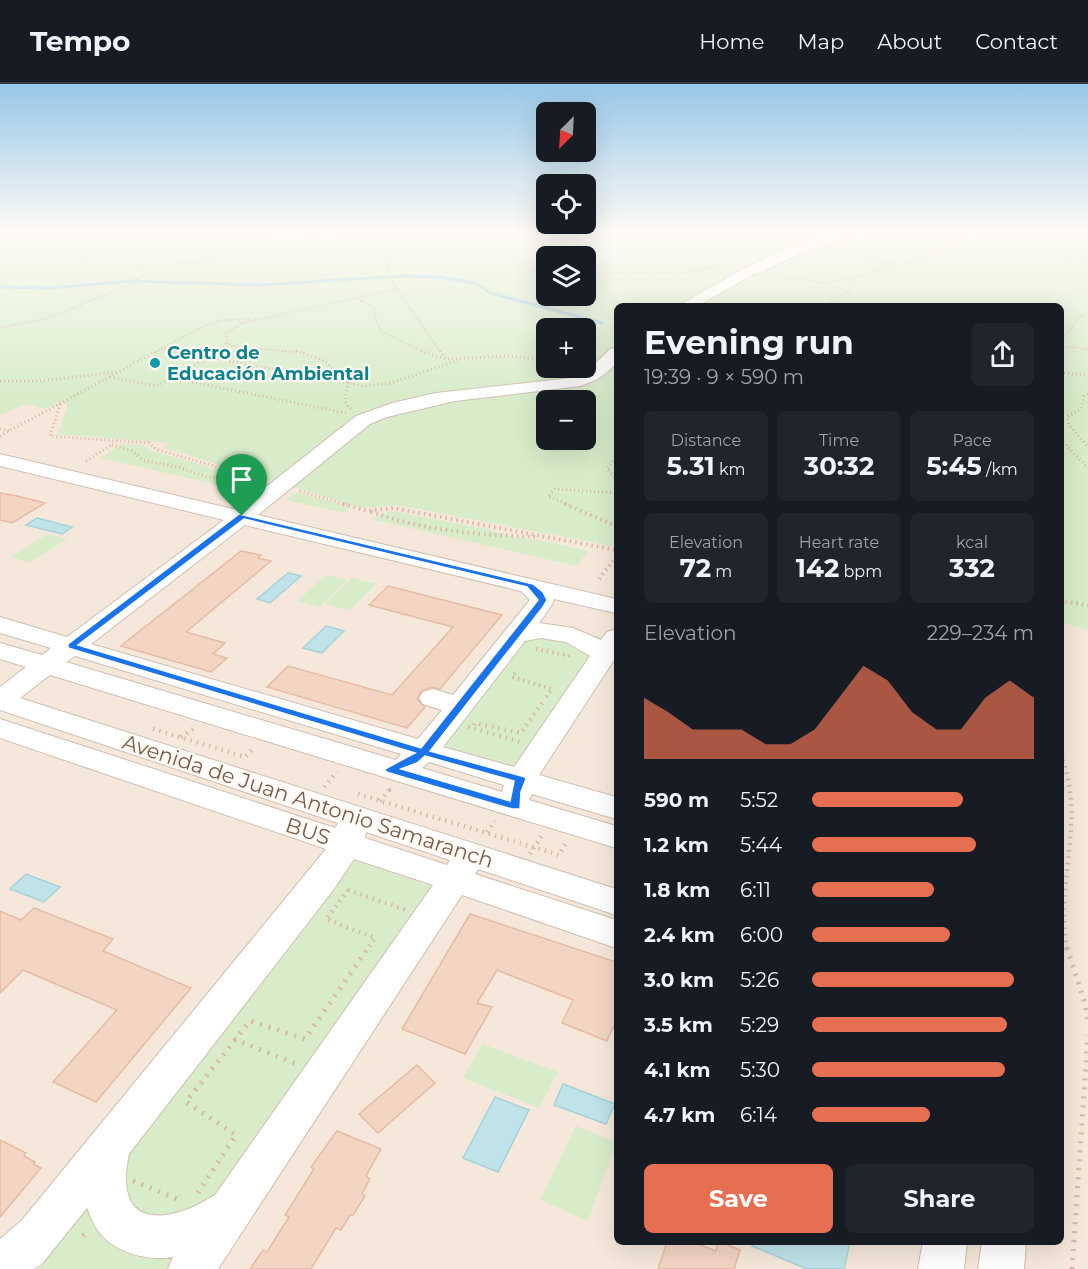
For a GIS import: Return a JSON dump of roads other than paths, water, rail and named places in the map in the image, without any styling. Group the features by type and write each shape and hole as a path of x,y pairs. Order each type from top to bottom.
{"street":[{"path":"691,303 718,288"},
{"path":"0,701 281,486 342,435 378,412 476,393 571,383 592,375 614,355"},
{"path":"0,460 614,606"},
{"path":"522,645 542,600 540,594 530,585"},
{"path":"0,625 71,646 245,690 423,752 614,836"},
{"path":"390,769 414,760 464,720 533,630 565,633 603,644 518,793"},
{"path":"0,651 390,769 518,793 614,808"},
{"path":"433,698 464,720"},
{"name":"Avenida de Juan Antonio Samaranch","path":"0,701 345,809"},
{"name":"BUS","path":"0,728 345,809 466,868 614,933"},
{"path":"0,1265 26,1249 38,1236 322,880 345,809"},
{"path":"191,1269 466,868"},
{"name":"Avenida de Juan Antonio Samaranch","path":"466,868 614,902"},
{"path":"110,1147 102,1170 102,1189 95,1221 114,1218 125,1227 143,1234 161,1235 182,1233 231,1209"},
{"path":"941,1269 945,1245"},
{"path":"1001,1269 1004,1245"}],"water":[{"path":"37,518 72,527 62,534 26,525"},
{"path":"288,573 301,576 270,603 257,599"},
{"path":"326,626 344,631 322,653 303,648"},
{"path":"26,874 60,887 44,902 10,889"},
{"path":"563,1084 614,1104 606,1124 554,1105"},
{"path":"495,1097 529,1110 498,1172 463,1158"},
{"path":"849,1245 844,1269 807,1269 752,1246"}],"waterway":[{"path":"483,288 491,293 602,323"}],"place":[{"name":"Centro de Educación Ambiental","path":"155,363"}]}
